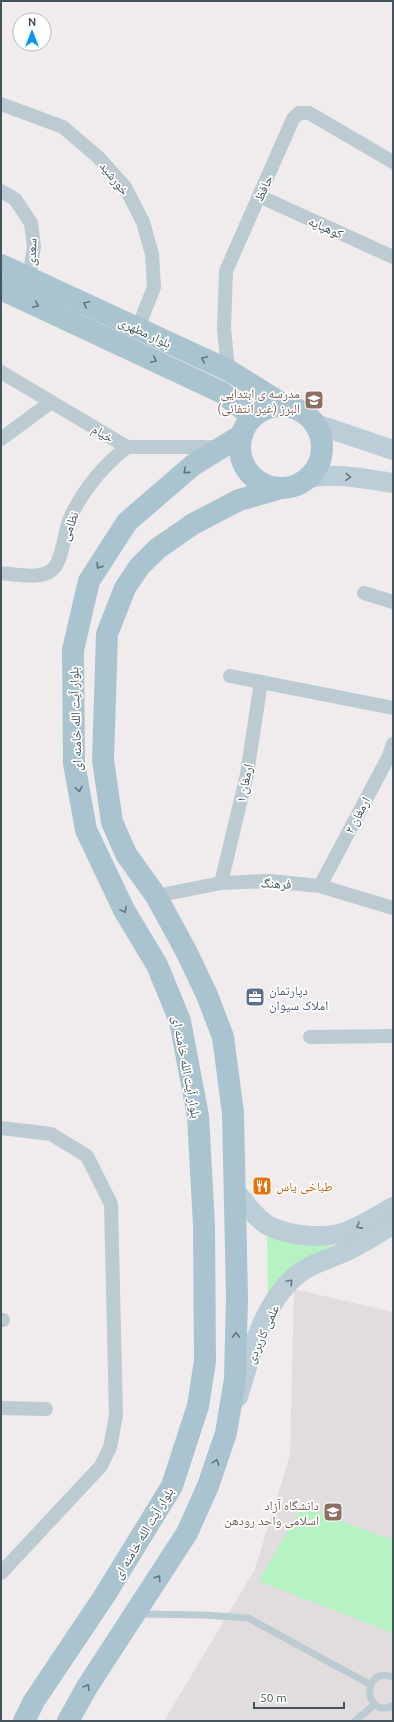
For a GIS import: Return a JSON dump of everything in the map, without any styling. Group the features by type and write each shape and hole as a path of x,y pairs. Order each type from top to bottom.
{"main road":[{"name":"بلوار مطهری","path":"1,265 228,370 286,406"},
{"name":"بلوار مطهری","path":"3,294 221,392 247,426"},
{"path":"286,406 298,409 308,415 316,424 321,435 323,446 322,458 317,469 309,478 295,487 278,489 266,486 255,480 246,470 241,459 240,447 247,426 268,408 286,406"},
{"name":"بلوار آیت الله خامنه ای","path":"24,1721 34,1701 105,1595 172,1486 198,1406 205,1361 204,1225 198,1116 194,1094 180,1021 157,965 124,910 86,830 74,763 73,650 90,581 127,522 193,465 247,426"},
{"name":"بلوار آیت الله خامنه ای","path":"68,1721 87,1687 187,1533 208,1486 226,1433 235,1379 237,1297 233,1113 223,1037 207,995 186,951 156,896 126,854 112,822 103,760 107,634 125,588 139,567 157,549 192,524 239,500 278,489"}],"street":[{"name":"خورشید","path":"1,104 62,127 98,157 126,187 143,222 152,254 154,287 138,328"},
{"name":"حافظ","path":"228,370 224,328 226,271 293,119 299,113 309,113 393,162"},
{"name":"سعدی","path":"1,192 15,199 31,223 34,247 29,278"},
{"name":"کوهپایه","path":"259,196 393,257"},
{"name":"خیام","path":"1,372 127,447 219,447"},
{"path":"1,439 52,402"},
{"path":"316,424 393,450"},
{"name":"نظامی","path":"1,574 42,575 52,571 59,558 70,520 84,492 103,470 127,447"},
{"path":"309,478 317,476 358,478 393,483"},
{"path":"364,593 393,602"},
{"path":"230,676 393,708"},
{"name":"ارمغان ۱","path":"221,883 247,774 261,682"},
{"name":"ارمغان ۲","path":"320,886 392,753"},
{"name":"فرهنگ","path":"156,896 221,883 270,881 320,886 392,907"},
{"path":"310,1037 393,1036"},
{"path":"1,1128 51,1134 87,1156 111,1204 116,1416 110,1447 101,1466 1,1573"},
{"path":"235,1191 258,1217 269,1226 299,1236 319,1236 348,1231 393,1207"},
{"name":"علمی کاربردی","path":"226,1433 251,1356 268,1312 287,1284 302,1271 323,1260 341,1254 393,1225"},
{"path":"1,1408 46,1409"}],"lane":[{"path":"135,1614 203,1615 248,1618 371,1685"},
{"path":"393,1677 389,1675 378,1677 371,1685 370,1695 375,1704 385,1708 393,1706"},
{"path":"355,1721 375,1704"}],"shaded area":[{"name":"دانشگاه آزاد اسلامی واحد رودهن","path":"294,1289 393,1312 393,1721 164,1721 255,1569 290,1455"}],"green space":[{"path":"267,1235 296,1245 333,1246 268,1294"},
{"path":"303,1506 389,1539 393,1534 393,1633 258,1581"}],"place":[{"name":"مدرسه ی ابتدایی (غیر انتفائی) البرز","path":"314,400"},
{"name":"دپارتمان املاک سیوان","path":"255,997"},
{"name":"طباخی یاس","path":"262,1186"},
{"name":"دانشگاه آزاد اسلامی واحد رودهن","path":"333,1512"}]}
